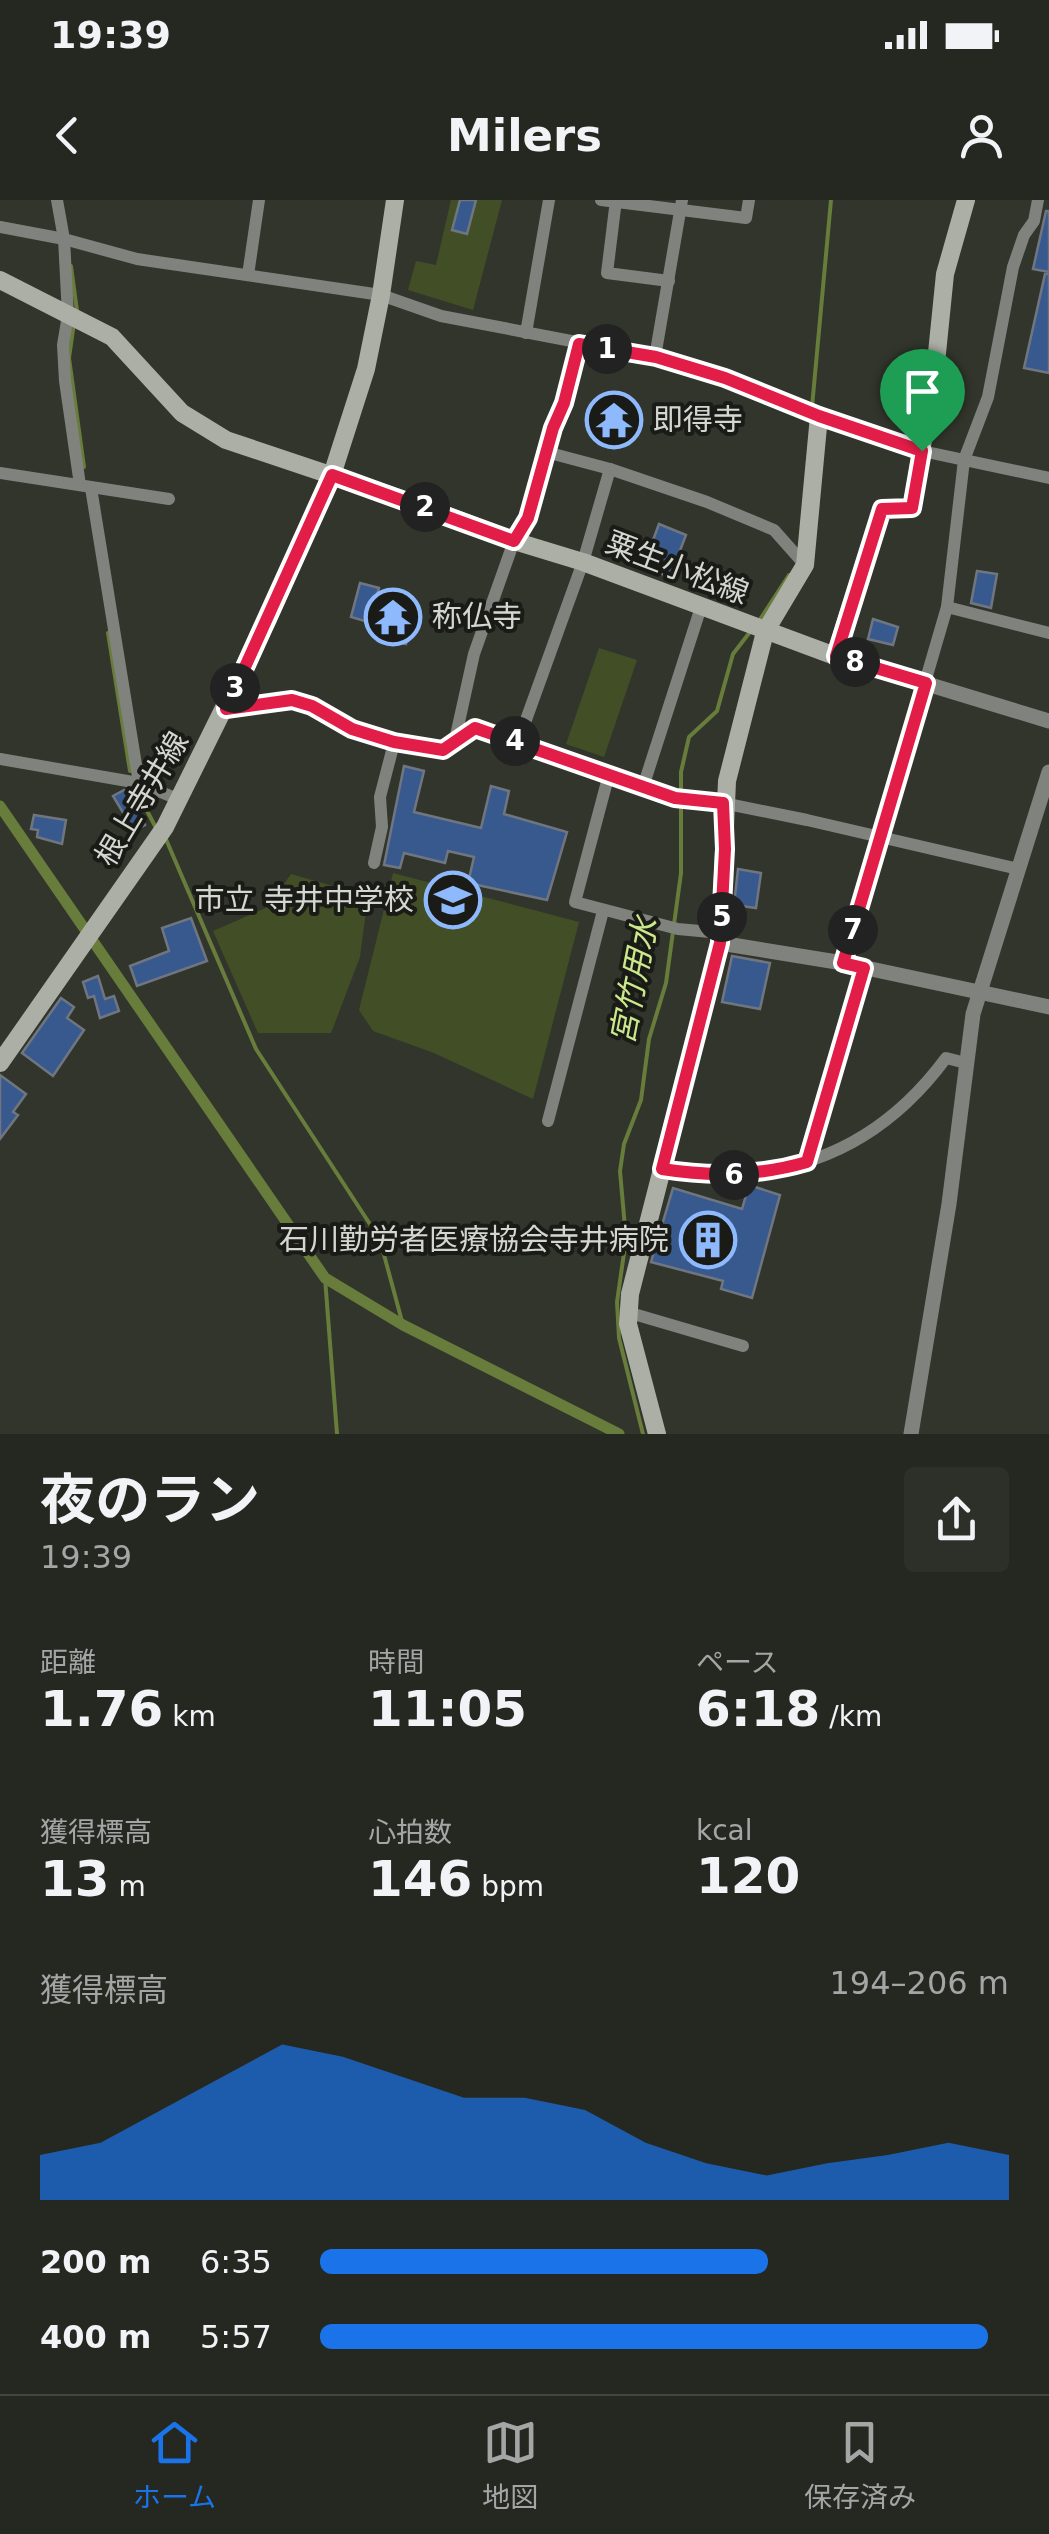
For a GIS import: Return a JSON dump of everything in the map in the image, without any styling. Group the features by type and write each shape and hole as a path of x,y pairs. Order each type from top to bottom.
{"main road":[{"name":"根上寺井線","path":"0,1064 161,832 226,709 332,475 366,369 382,296 395,200"},
{"path":"922,451 819,416 805,565 757,629 836,656 882,509 912,508 922,451 938,354 945,274 966,200"},
{"name":"粟生小松線","path":"0,280 112,337 166,398 226,440 583,562 757,629 723,803 725,849 720,938 627,1312 636,1364 657,1434"}],"street":[{"path":"57,200 64,239 68,316 63,345 65,381 139,783"},
{"path":"248,275 259,200"},
{"path":"526,333 549,200"},
{"path":"669,281 607,273 611,201 682,205 746,218 749,200"},
{"path":"843,963 948,607 964,460 988,397 1013,267 1024,235 1034,220 1038,200"},
{"path":"656,357 682,205"},
{"path":"0,227 138,259 382,296 441,316 656,357 725,378 819,416"},
{"path":"454,740 474,654 514,541 528,518 579,344"},
{"path":"922,451 1049,478"},
{"path":"546,452 610,469 774,530 805,565"},
{"path":"518,742 583,562 610,469"},
{"path":"0,473 169,499"},
{"path":"643,787 701,607"},
{"path":"948,607 1049,633"},
{"path":"836,656 1049,721"},
{"path":"226,709 292,700 312,706 352,729 394,742 443,750 475,728 680,799 723,803 1018,870"},
{"path":"374,862 382,826 380,797 394,742"},
{"path":"0,759 139,783 180,800"},
{"path":"911,1434 949,1204 978,992 1049,772"},
{"path":"609,774 574,902 720,938 1049,1007"},
{"path":"548,1121 603,911"},
{"path":"807,1162 864,968"},
{"path":"662,1169 702,1175 742,1174 782,1170 807,1162 856,1143 898,1112 927,1084 946,1058 966,1063"},
{"path":"627,1312 744,1346"}],"green space":[{"path":"451,200 502,200 473,310 408,290 416,261 436,265"},
{"path":"599,648 637,660 604,757 566,744"},
{"path":"393,873 579,922 533,1099 434,1053 373,1031 359,1010"},
{"path":"291,874 368,896 360,957 331,1033 258,1033 213,931 268,907"}],"building":[{"path":"460,200 476,200 467,234 452,230"},
{"path":"1049,211 1049,272 1033,269"},
{"path":"1045,274 1049,274 1049,373 1024,368"},
{"name":"即得寺","path":"604,401 632,408 625,438 596,431"},
{"path":"659,524 686,535 670,577 643,567"},
{"path":"977,571 997,574 991,608 971,603"},
{"name":"称仏寺","path":"360,583 379,588 376,598 415,612 406,644 372,635 375,624 351,617"},
{"path":"873,619 898,627 893,645 868,639"},
{"path":"404,766 424,771 414,812 481,828 491,786 509,791 504,814 567,832 547,900 468,883 474,857 448,851 445,863 404,853 400,868 384,865"},
{"path":"124,790 145,825 134,831 113,796"},
{"path":"34,815 66,820 62,844 37,837 38,830 31,829"},
{"path":"738,869 761,873 756,908 734,905"},
{"path":"191,918 207,961 137,986 130,966 169,951 162,928"},
{"path":"732,956 770,963 760,1009 722,1002"},
{"path":"98,976 105,999 114,996 119,1011 100,1018 94,996 88,998 83,982"},
{"path":"61,998 74,1007 67,1018 84,1030 53,1076 22,1053"},
{"path":"0,1075 26,1094 13,1112 18,1115 0,1139"},
{"name":"石川勤労者医療協会寺井病院","path":"749,1185 780,1195 752,1298 721,1289 723,1281 651,1262 673,1188 742,1209"}],"waterway":[{"name":"宮竹用水","path":"812,407 831,200"},
{"path":"71,266 77,311"},
{"path":"74,323 69,358 84,467"},
{"name":"宮竹用水","path":"759,621 789,575"},
{"name":"宮竹用水","path":"643,1434 619,1338 617,1302 626,1239 620,1171 624,1144 641,1100 649,1039 666,983 681,873 681,772 689,737 717,711 733,654 750,632"},
{"path":"108,633 130,771"},
{"path":"134,786 155,826"},
{"name":"宮竹用水","path":"0,806 325,1278 403,1325 619,1434"},
{"path":"165,837 256,1049 377,1235"},
{"path":"380,1240 403,1325"},
{"path":"325,1278 337,1434"}],"place":[{"name":"即得寺","path":"614,420"},
{"name":"称仏寺","path":"393,617"},
{"name":"市立 寺井中学校","path":"453,900"},
{"name":"石川勤労者医療協会寺井病院","path":"708,1240"}],"route":[{"path":"579,344 656,357 725,378 922,451 912,508 882,509 836,656 926,683 843,963 864,968 807,1162 782,1170 742,1174 702,1175 662,1169 720,943 723,803 675,798 475,728 443,750 394,742 352,729 312,706 292,700 226,709 332,475 514,541 528,518 579,344"}]}
